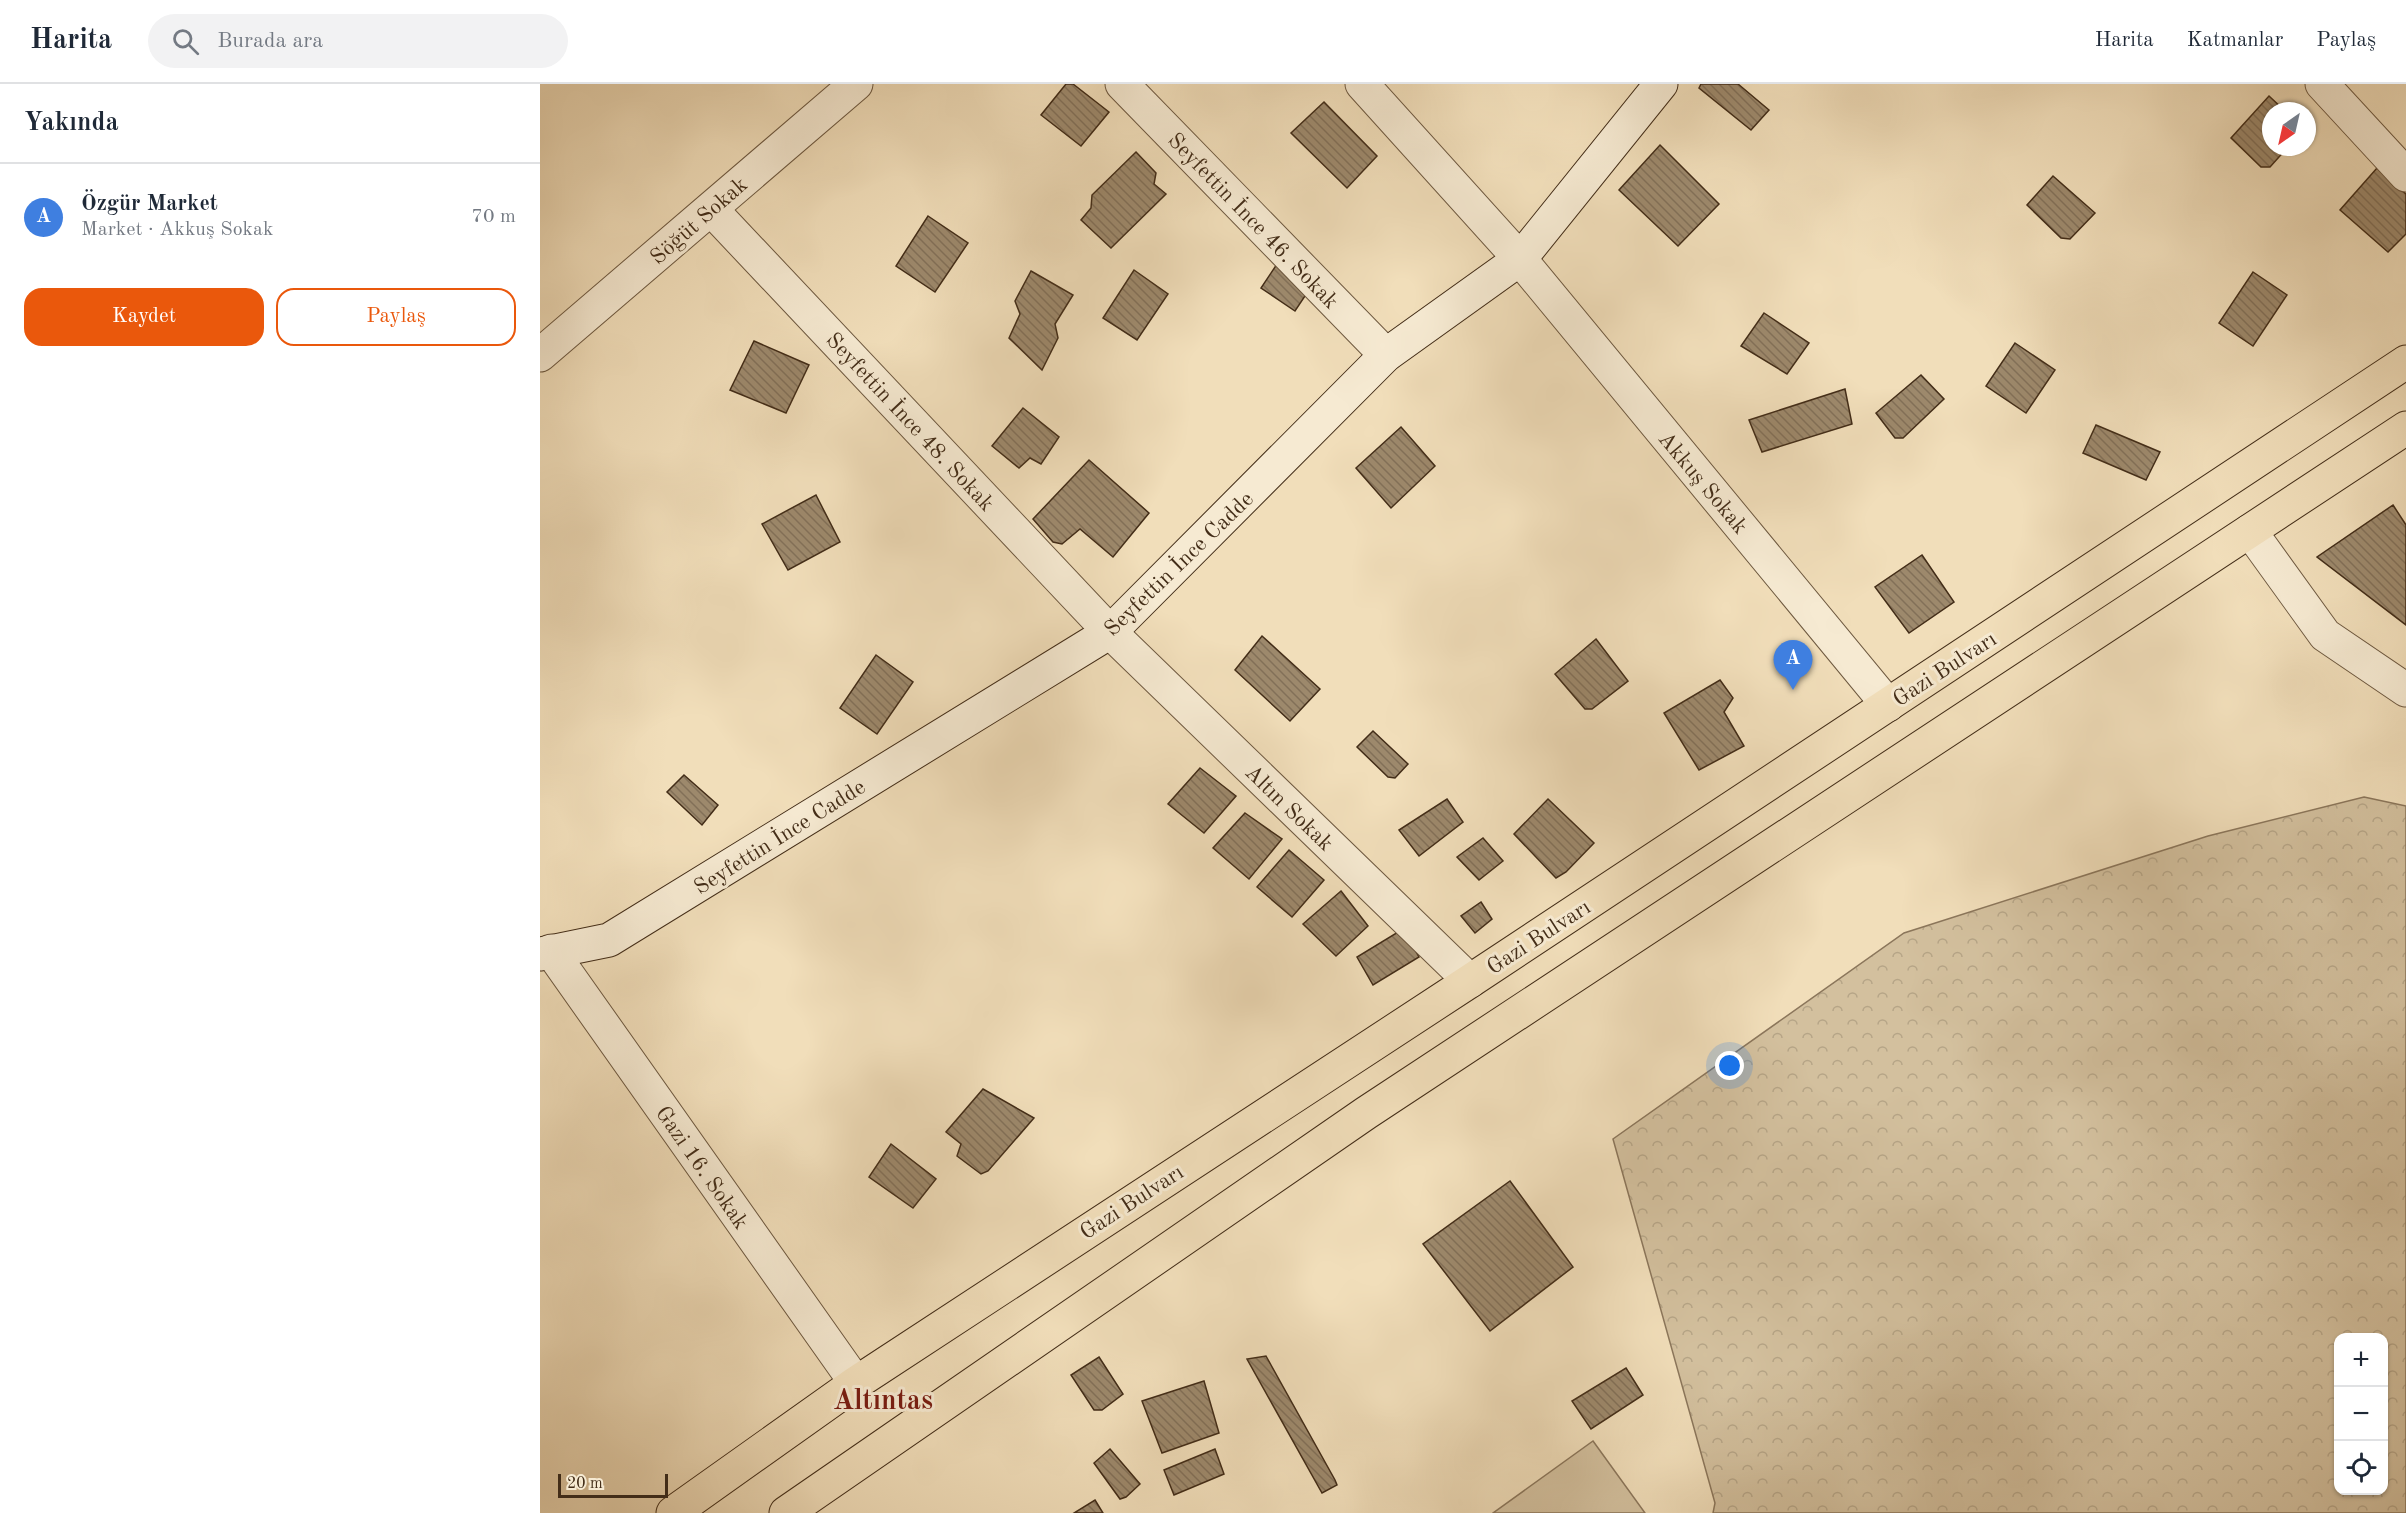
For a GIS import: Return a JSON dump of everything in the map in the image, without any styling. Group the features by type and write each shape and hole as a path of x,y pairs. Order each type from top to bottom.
{"main road":[{"name":"Gazi Bulvarı","path":"673,1513 856,1383 1470,981 2406,362"},
{"path":"786,1513 1366,1113 2406,428"}],"street":[{"name":"Söğüt Sokak","path":"540,355 856,84"},
{"name":"Seyfettin İnce 46. Sokak","path":"1122,84 1386,355"},
{"name":"Akkuş Sokak","path":"1362,84 1520,259 1888,705"},
{"name":"Seyfettin İnce Cadde","path":"545,952 609,940 1110,632 1386,355 1520,259 1661,84"},
{"path":"2322,84 2406,175"},
{"name":"Seyfettin İnce 48. Sokak","path":"711,209 1110,632"},
{"path":"2250,531 2325,635 2406,690"},
{"name":"Altın Sokak","path":"1110,632 1470,981"},
{"name":"Gazi 16. Sokak","path":"545,952 856,1383"}],"green space":[{"path":"2364,797 2406,806 2406,1513 1713,1513 1715,1503 1613,1139 1904,933 2208,836"},
{"path":"1593,1441 1645,1513 1493,1513"}],"building":[{"path":"1066,84 1073,84 1109,112 1081,146 1041,115"},
{"path":"1701,84 1738,84 1769,110 1751,130 1699,88"},
{"path":"2269,96 2275,102 2264,102"},
{"path":"1324,102 1377,156 1347,188 1291,133"},
{"path":"2262,104 2262,156 2280,156 2270,167 2261,167 2231,138"},
{"path":"1660,145 1719,204 1678,246 1619,190"},
{"path":"1136,152 1156,173 1154,184 1166,194 1111,248 1081,220 1091,208 1092,195"},
{"path":"2377,168 2406,194 2406,234 2388,252 2340,210"},
{"path":"2053,176 2095,213 2070,239 2061,238 2027,205"},
{"path":"928,216 968,243 935,292 896,266"},
{"path":"1277,264 1311,287 1295,311 1261,288"},
{"path":"1134,270 1168,294 1137,340 1103,318"},
{"path":"1031,271 1073,295 1055,324 1058,338 1042,370 1009,338 1020,314 1015,301"},
{"path":"2253,272 2287,295 2253,346 2219,323"},
{"path":"1764,313 1809,343 1787,374 1741,346"},
{"path":"754,341 809,365 786,413 730,390"},
{"path":"2015,343 2055,370 2026,413 1986,386"},
{"path":"1921,375 1944,399 1903,438 1895,438 1876,413"},
{"path":"1845,389 1852,424 1762,452 1749,420"},
{"path":"1023,408 1059,437 1041,464 1030,458 1019,468 992,446"},
{"path":"2096,425 2160,452 2146,480 2083,453"},
{"path":"1401,427 1435,466 1391,508 1356,468"},
{"path":"1089,460 1149,513 1113,557 1080,529 1062,544 1053,542 1033,519"},
{"path":"816,495 840,542 788,570 762,524"},
{"path":"2393,505 2406,525 2406,625 2317,557"},
{"path":"1922,555 1954,602 1909,633 1875,587"},
{"path":"1262,636 1320,689 1290,721 1235,670"},
{"path":"1596,639 1628,681 1592,709 1585,709 1555,674"},
{"path":"876,655 913,682 877,734 840,708"},
{"path":"1720,680 1733,698 1724,712 1744,746 1699,770 1664,713"},
{"path":"1373,731 1408,764 1395,778 1388,777 1357,747"},
{"path":"1200,768 1236,796 1204,833 1168,804"},
{"path":"684,775 718,805 702,825 667,792"},
{"path":"1447,799 1463,822 1419,856 1399,830"},
{"path":"1548,799 1594,843 1566,872 1556,878 1514,834"},
{"path":"1245,813 1282,839 1249,879 1213,848"},
{"path":"1483,838 1503,861 1479,880 1457,857"},
{"path":"1289,850 1324,880 1292,917 1257,887"},
{"path":"1341,891 1368,926 1336,956 1303,924"},
{"path":"1481,902 1492,919 1475,933 1461,916"},
{"path":"1403,929 1419,957 1373,985 1357,957"},
{"path":"983,1089 1034,1118 988,1171 981,1174 957,1156 961,1144 946,1132"},
{"path":"891,1144 936,1179 913,1208 869,1177"},
{"path":"1510,1181 1573,1267 1490,1331 1423,1244"},
{"path":"1266,1356 1335,1480 1337,1485 1322,1493 1247,1359"},
{"path":"1099,1357 1123,1394 1102,1410 1094,1410 1071,1375"},
{"path":"1626,1368 1643,1395 1591,1429 1572,1401"},
{"path":"1204,1381 1219,1433 1162,1453 1142,1401"},
{"path":"1110,1449 1140,1484 1126,1497 1120,1499 1094,1463"},
{"path":"1215,1449 1224,1474 1174,1495 1164,1470"},
{"path":"1095,1500 1103,1513 1074,1513"}],"place":[{"name":"Özgür Market","path":"1793,690"}],"district":[{"name":"Altıntas","path":"883,1399"}]}
